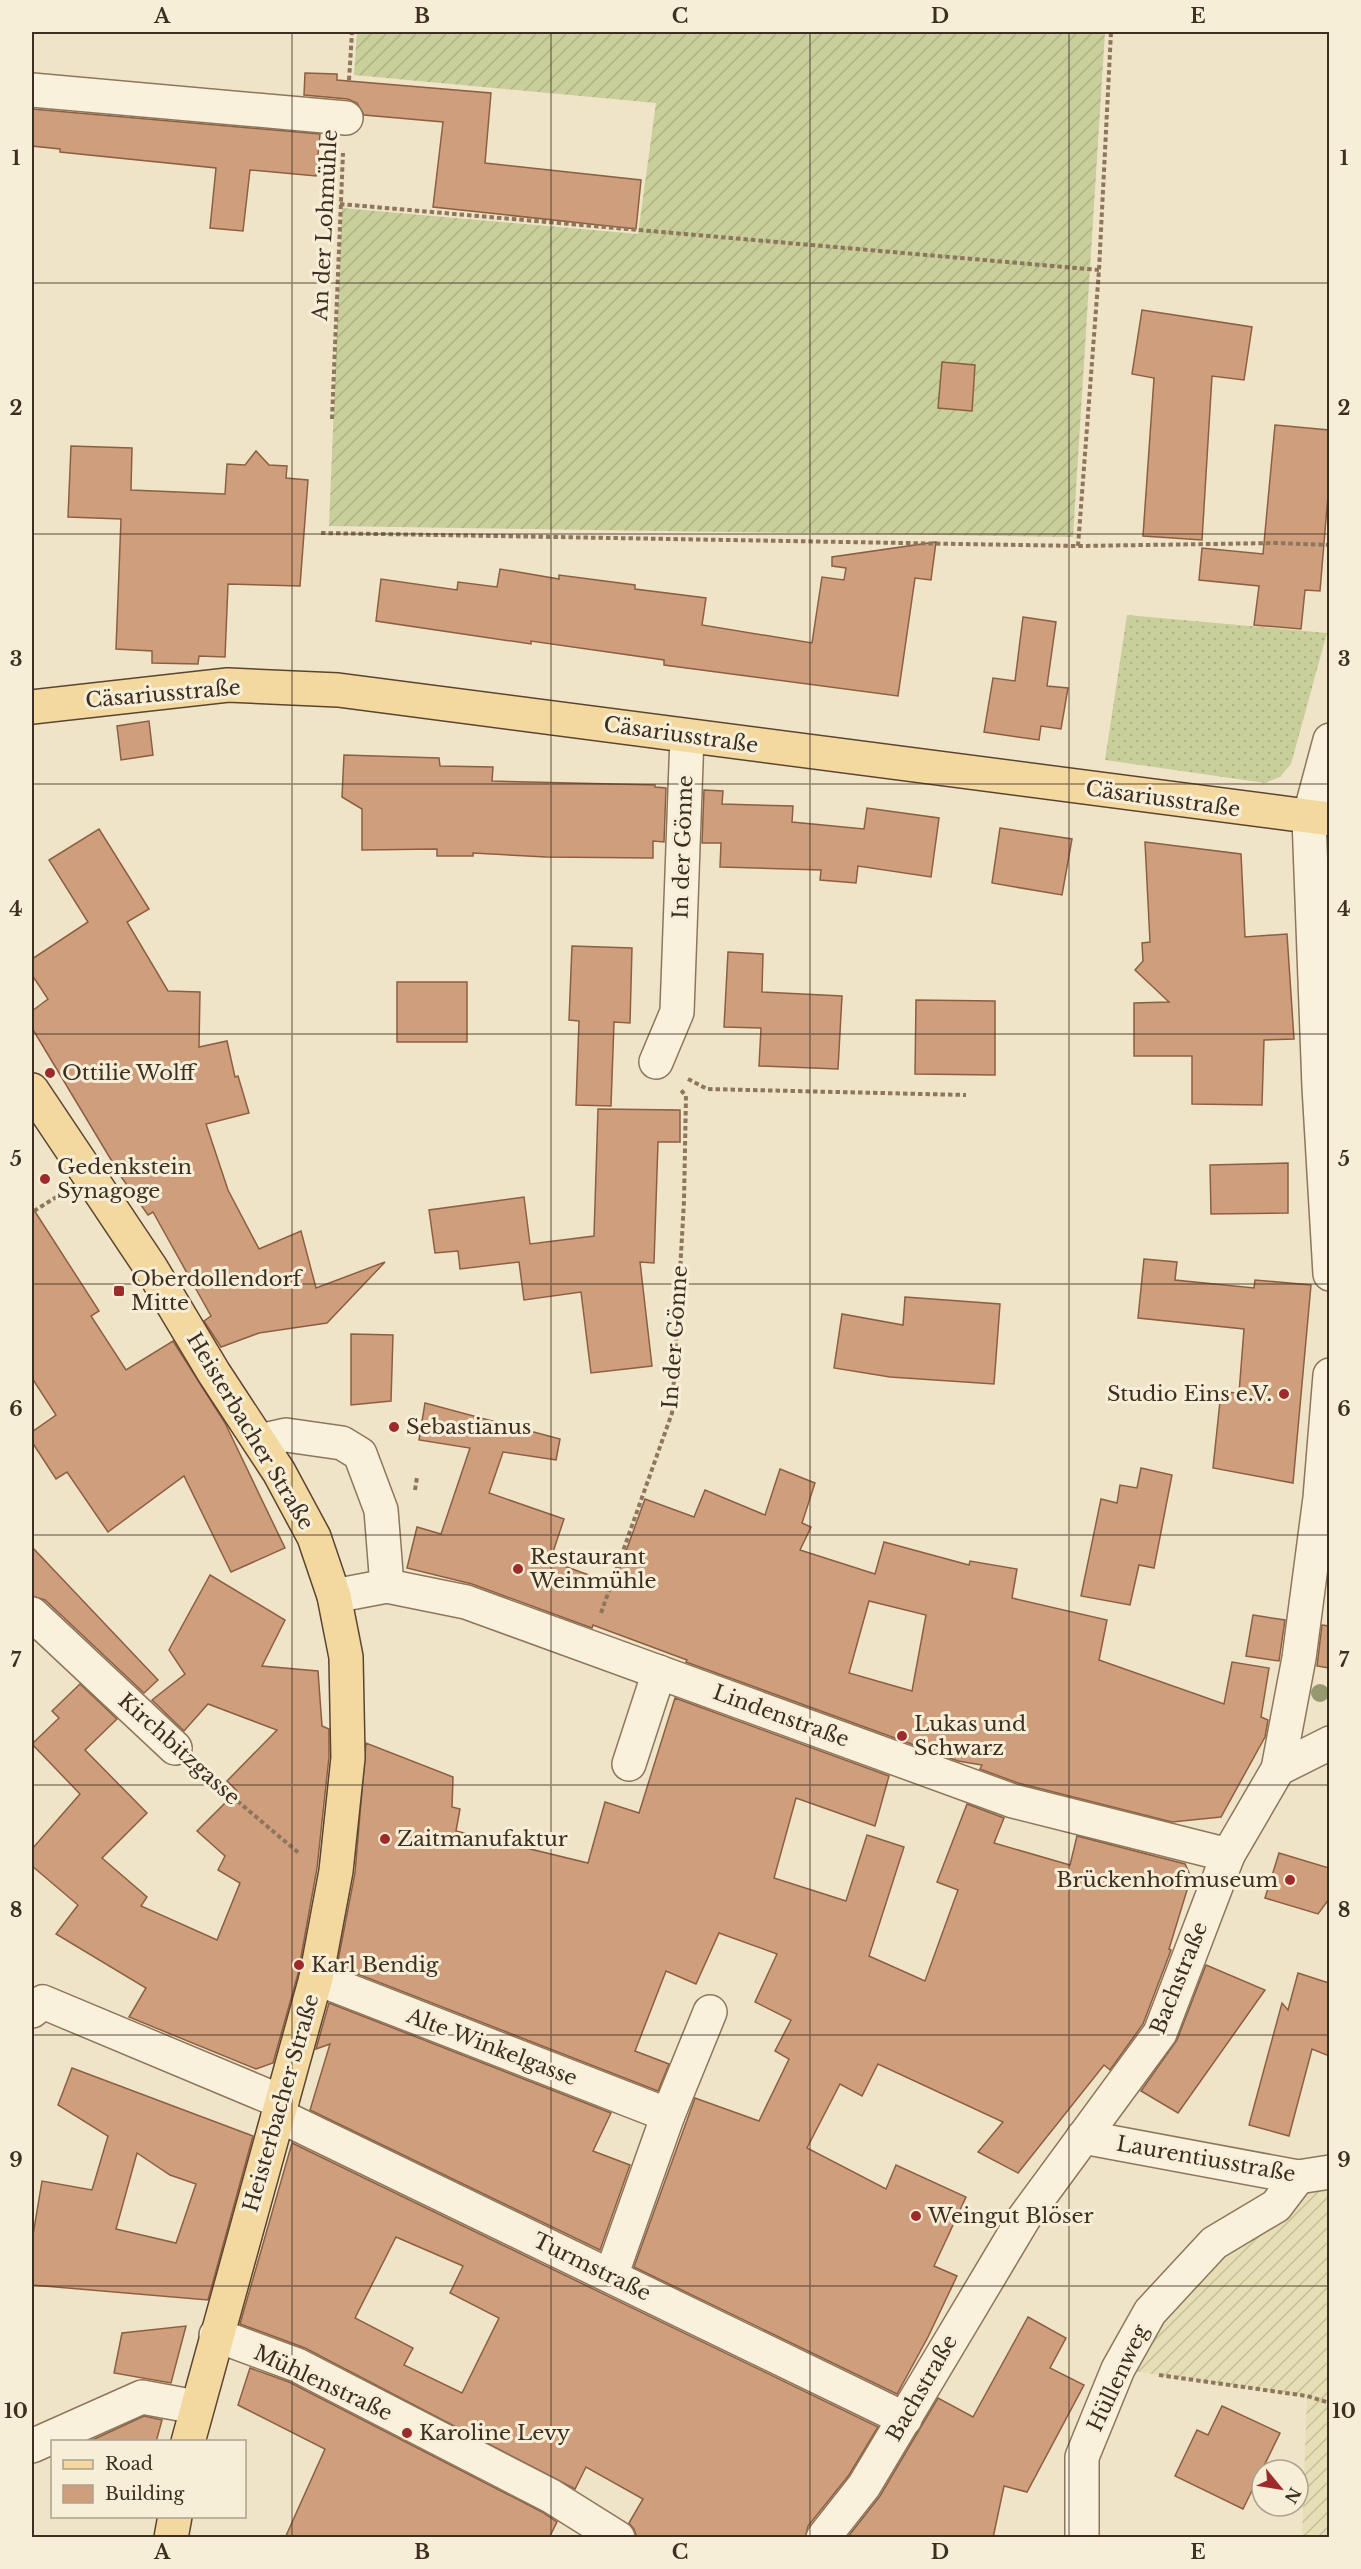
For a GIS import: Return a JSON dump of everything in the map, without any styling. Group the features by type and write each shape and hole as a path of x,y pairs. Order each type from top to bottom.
{"main road":[{"name":"Cäsariusstraße","path":"32,707 228,685 338,690 1319,818"},
{"name":"Heisterbacher Straße","path":"32,1090 151,1268 214,1373 279,1472 314,1537 334,1596 346,1657 348,1758 336,1871 316,1977 188,2440"},
{"path":"171,2538 175,2518"}],"street":[{"path":"32,90 346,118"},
{"name":"In der Gönne","path":"656,1062 677,1012 687,736"},
{"path":"1329,740 1319,818 1319,1087 1329,1274"},
{"name":"Bachstraße","path":"823,2538 864,2486 1024,2218 1160,2033 1228,1855 1278,1769 1302,1635 1320,1498 1329,1375"},
{"path":"259,1441 286,1435 342,1443 360,1454 381,1510 387,1586"},
{"name":"Lindenstraße","path":"334,1596 387,1586 466,1602 1013,1801 1228,1855"},
{"name":"Kirchbitzgasse","path":"32,1614 175,1748"},
{"path":"629,1764 659,1672"},
{"path":"1278,1769 1329,1743"},
{"name":"Alte Winkelgasse","path":"316,1977 668,2115"},
{"name":"Turmstraße","path":"32,2012 43,2002 280,2109 611,2276 905,2419"},
{"path":"611,2276 668,2115 710,2012"},
{"name":"Laurentiusstraße","path":"1083,2137 1298,2177 1329,2172"},
{"name":"Hüllenweg","path":"1082,2538 1082,2457 1118,2369 1150,2312 1214,2243 1276,2206 1298,2177"},
{"name":"Mühlenstraße","path":"216,2336 297,2365 551,2496 618,2538"},
{"path":"32,2446 142,2397 196,2407"}],"path":[{"name":"An der Lohmühle","path":"332,419 340,204 352,32"},
{"path":"1078,546 1099,270 1111,32"},
{"path":"340,204 1099,270"},
{"path":"321,533 1078,546 1276,543 1329,545"},
{"path":"656,1062 707,1089 966,1095"},
{"name":"In der Gönne","path":"589,1647 672,1413 684,1201 686,1096 656,1062"},
{"name":"Kirchbitzgasse","path":"175,1748 303,1857 336,1871"},
{"path":"1118,2369 1307,2396 1329,2403"}],"shaded area":[{"path":"1329,2172 1329,2537 1302,2537 1303,2518 1310,2518 1310,2458 1305,2458 1307,2396 1118,2369 1150,2312"}],"green space":[{"path":"357,32 1105,32 1073,537 329,526 342,208 638,234 656,103 354,75"},
{"path":"1127,615 1327,633 1291,764 1280,777 1265,783 1105,760"}],"building":[{"path":"305,73 337,74 337,80 491,93 485,163 641,180 636,229 433,207 443,122 364,115 357,103 348,99 304,95"},
{"path":"32,109 320,134 316,176 250,170 243,231 210,228 216,168 60,152 60,149 32,146"},
{"path":"1142,310 1252,327 1244,380 1212,376 1202,540 1143,536 1154,378 1132,374"},
{"path":"942,362 975,365 972,411 938,408"},
{"path":"1275,425 1329,430 1329,483 1320,591 1305,590 1301,629 1254,625 1259,586 1199,580 1202,548 1263,554"},
{"path":"71,446 132,448 131,490 225,494 227,464 245,465 256,451 269,465 287,466 286,478 308,480 300,586 228,584 225,657 199,656 198,664 152,663 152,651 116,649 121,519 68,517"},
{"path":"936,542 931,580 915,578 898,696 664,665 664,660 531,641 531,644 376,621 381,579 457,590 458,582 497,587 500,569 559,579 559,575 635,585 635,589 706,598 702,625 812,643 822,577 844,580 846,568 832,566 832,557"},
{"path":"1023,617 1056,622 1047,686 1068,688 1061,729 1041,726 1039,740 984,732 993,678 1015,681"},
{"path":"149,721 153,755 121,760 117,726"},
{"path":"344,755 439,758 440,766 493,767 492,781 655,785 655,787 666,788 664,842 653,841 653,858 546,857 473,853 473,856 437,856 437,849 362,850 362,809 342,797"},
{"path":"704,790 723,791 722,804 793,806 792,822 864,829 867,808 939,818 931,877 858,866 856,883 820,880 821,870 720,867 721,843 702,843"},
{"path":"1000,828 1072,839 1062,895 992,883"},
{"path":"99,829 149,909 127,922 168,991 200,992 199,1047 227,1041 235,1077 238,1076 249,1113 206,1124 228,1190 259,1249 301,1231 316,1288 385,1262 327,1323 259,1333 221,1347 204,1321 211,1316 153,1212 148,1215 122,1178 32,1028 32,1011 48,999 32,975 32,959 88,922 49,860"},
{"path":"1145,842 1241,854 1245,937 1287,934 1294,1039 1264,1040 1262,1105 1192,1104 1192,1056 1134,1056 1134,1003 1169,1002 1135,970 1143,961 1142,943 1150,942"},
{"path":"572,946 632,948 630,1023 614,1022 611,1106 576,1105 579,1021 569,1020"},
{"path":"728,952 763,954 762,992 842,996 838,1069 759,1066 761,1028 724,1027"},
{"path":"397,982 467,982 467,1042 397,1042"},
{"path":"916,1000 995,1001 995,1075 915,1074"},
{"path":"598,1109 680,1110 680,1142 658,1142 654,1263 640,1262 652,1366 591,1373 581,1292 524,1300 519,1262 460,1269 458,1251 435,1253 429,1210 524,1197 530,1244 594,1236"},
{"path":"1288,1163 1288,1213 1211,1214 1210,1165"},
{"path":"32,1207 99,1311 91,1316 126,1370 173,1341 225,1423 285,1548 231,1572 184,1476 108,1532 67,1472 56,1479 32,1442 32,1432 56,1415 32,1378"},
{"path":"1144,1259 1177,1262 1175,1280 1254,1288 1255,1280 1311,1285 1293,1483 1213,1468 1221,1392 1239,1393 1244,1329 1138,1318"},
{"path":"905,1297 1000,1304 994,1384 890,1377 834,1368 842,1314 903,1325"},
{"path":"351,1334 393,1335 391,1401 351,1405"},
{"path":"425,1403 560,1439 556,1460 503,1452 489,1493 564,1519 550,1561 614,1584 645,1499 694,1517 705,1490 765,1515 780,1469 815,1483 802,1523 811,1527 800,1550 875,1574 884,1542 969,1565 970,1561 1017,1569 1012,1598 1107,1620 1099,1660 1224,1704 1232,1662 1269,1668 1261,1717 1268,1720 1265,1737 1221,1817 1172,1822 1018,1783 980,1769 982,1765 958,1761 686,1662 687,1660 593,1625 592,1628 472,1584 407,1568 417,1527 441,1534 470,1448 419,1440","holes":["869,1601 926,1615 912,1691 849,1673"]},
{"path":"1141,1468 1172,1475 1154,1568 1139,1565 1130,1605 1081,1596 1101,1499 1117,1503 1120,1485 1137,1488"},
{"path":"32,1547 158,1680 144,1693 45,1600 32,1596"},
{"path":"210,1575 285,1620 262,1666 318,1671 322,1726 329,1729 329,1757 317,1868 298,1974 273,2063 256,2069 129,2017 146,1988 56,1934 78,1905 32,1866 32,1849 80,1794 32,1744 59,1718 52,1711 80,1684 117,1719 85,1750 147,1813 102,1858 147,1897 141,1906 217,1940 240,1883 218,1870 225,1856 197,1831 237,1791 227,1781 277,1730 208,1704 184,1731 152,1700 185,1674 169,1650"},
{"path":"1253,1615 1285,1620 1279,1661 1246,1656"},
{"path":"1322,1625 1329,1626 1329,1668 1317,1666"},
{"path":"675,1698 889,1776 875,1826 796,1798 774,1878 846,1901 867,1835 904,1847 869,1956 925,1981 958,1890 937,1882 967,1804 1004,1818 994,1843 1070,1865 1077,1836 1185,1864 1191,1877 1169,1949 1171,1950 1143,2024 1110,2070 1104,2065 1018,2173 978,2152 1003,2122 878,2064 862,2096 840,2084 807,2148 886,2189 896,2165 966,2197 934,2266 957,2276 897,2394 634,2267 695,2098 759,2121 789,2059 775,2051 791,2020 755,2002 777,1954 719,1933 696,1984 666,1971 635,2051 669,2064 658,2091 337,1966 355,1873 366,1743 453,1777 452,1807 460,1809 456,1831 588,1863 605,1802 639,1813"},
{"path":"1279,1853 1329,1868 1329,1899 1318,1914 1265,1898"},
{"path":"1206,1965 1265,1990 1178,2113 1141,2091 1177,2040"},
{"path":"1298,1973 1329,1983 1329,2056 1312,2049 1289,2136 1249,2125 1282,2003 1288,2010"},
{"path":"329,2003 611,2113 593,2151 630,2165 600,2250 310,2110 330,2044 316,2049"},
{"path":"72,2068 253,2136 208,2300 32,2285 32,2241 42,2181 92,2190 108,2136 58,2105","holes":["137,2153 170,2175 196,2184 176,2243 116,2229"]},
{"path":"292,2143 878,2427 849,2475 808,2526 805,2538 637,2538 629,2523 643,2499 586,2467 575,2489 305,2348 240,2324","holes":["396,2237 463,2266 450,2293 499,2318 462,2393 404,2365 413,2348 355,2318"]},
{"path":"1028,2317 1066,2338 1050,2368 1084,2385 1027,2492 1004,2486 993,2538 847,2538 880,2496 938,2398 973,2417"},
{"path":"186,2326 171,2383 114,2373 122,2333"},
{"path":"250,2368 289,2382 542,2512 557,2522 549,2538 285,2538 325,2449 238,2405"},
{"path":"1222,2406 1280,2433 1268,2458 1250,2458 1250,2495 1243,2509 1175,2476 1197,2430 1208,2435"},
{"path":"144,2416 162,2420 157,2440 92,2440"}],"place":[{"name":"Ottilie Wolff","path":"50,1073"},
{"name":"Gedenkstein Synagoge","path":"45,1179"},
{"name":"Oberdollendorf Mitte","path":"119,1291"},
{"name":"Studio Eins e.V.","path":"1284,1394"},
{"name":"Sebastianus","path":"394,1427"},
{"name":"Restaurant Weinmühle","path":"518,1569"},
{"name":"Lukas und Schwarz","path":"902,1736"},
{"name":"Zaitmanufaktur","path":"385,1839"},
{"name":"Brückenhofmuseum","path":"1290,1880"},
{"name":"Karl Bendig","path":"299,1965"},
{"name":"Weingut Blöser","path":"916,2216"},
{"name":"Karoline Levy","path":"407,2433"}]}
